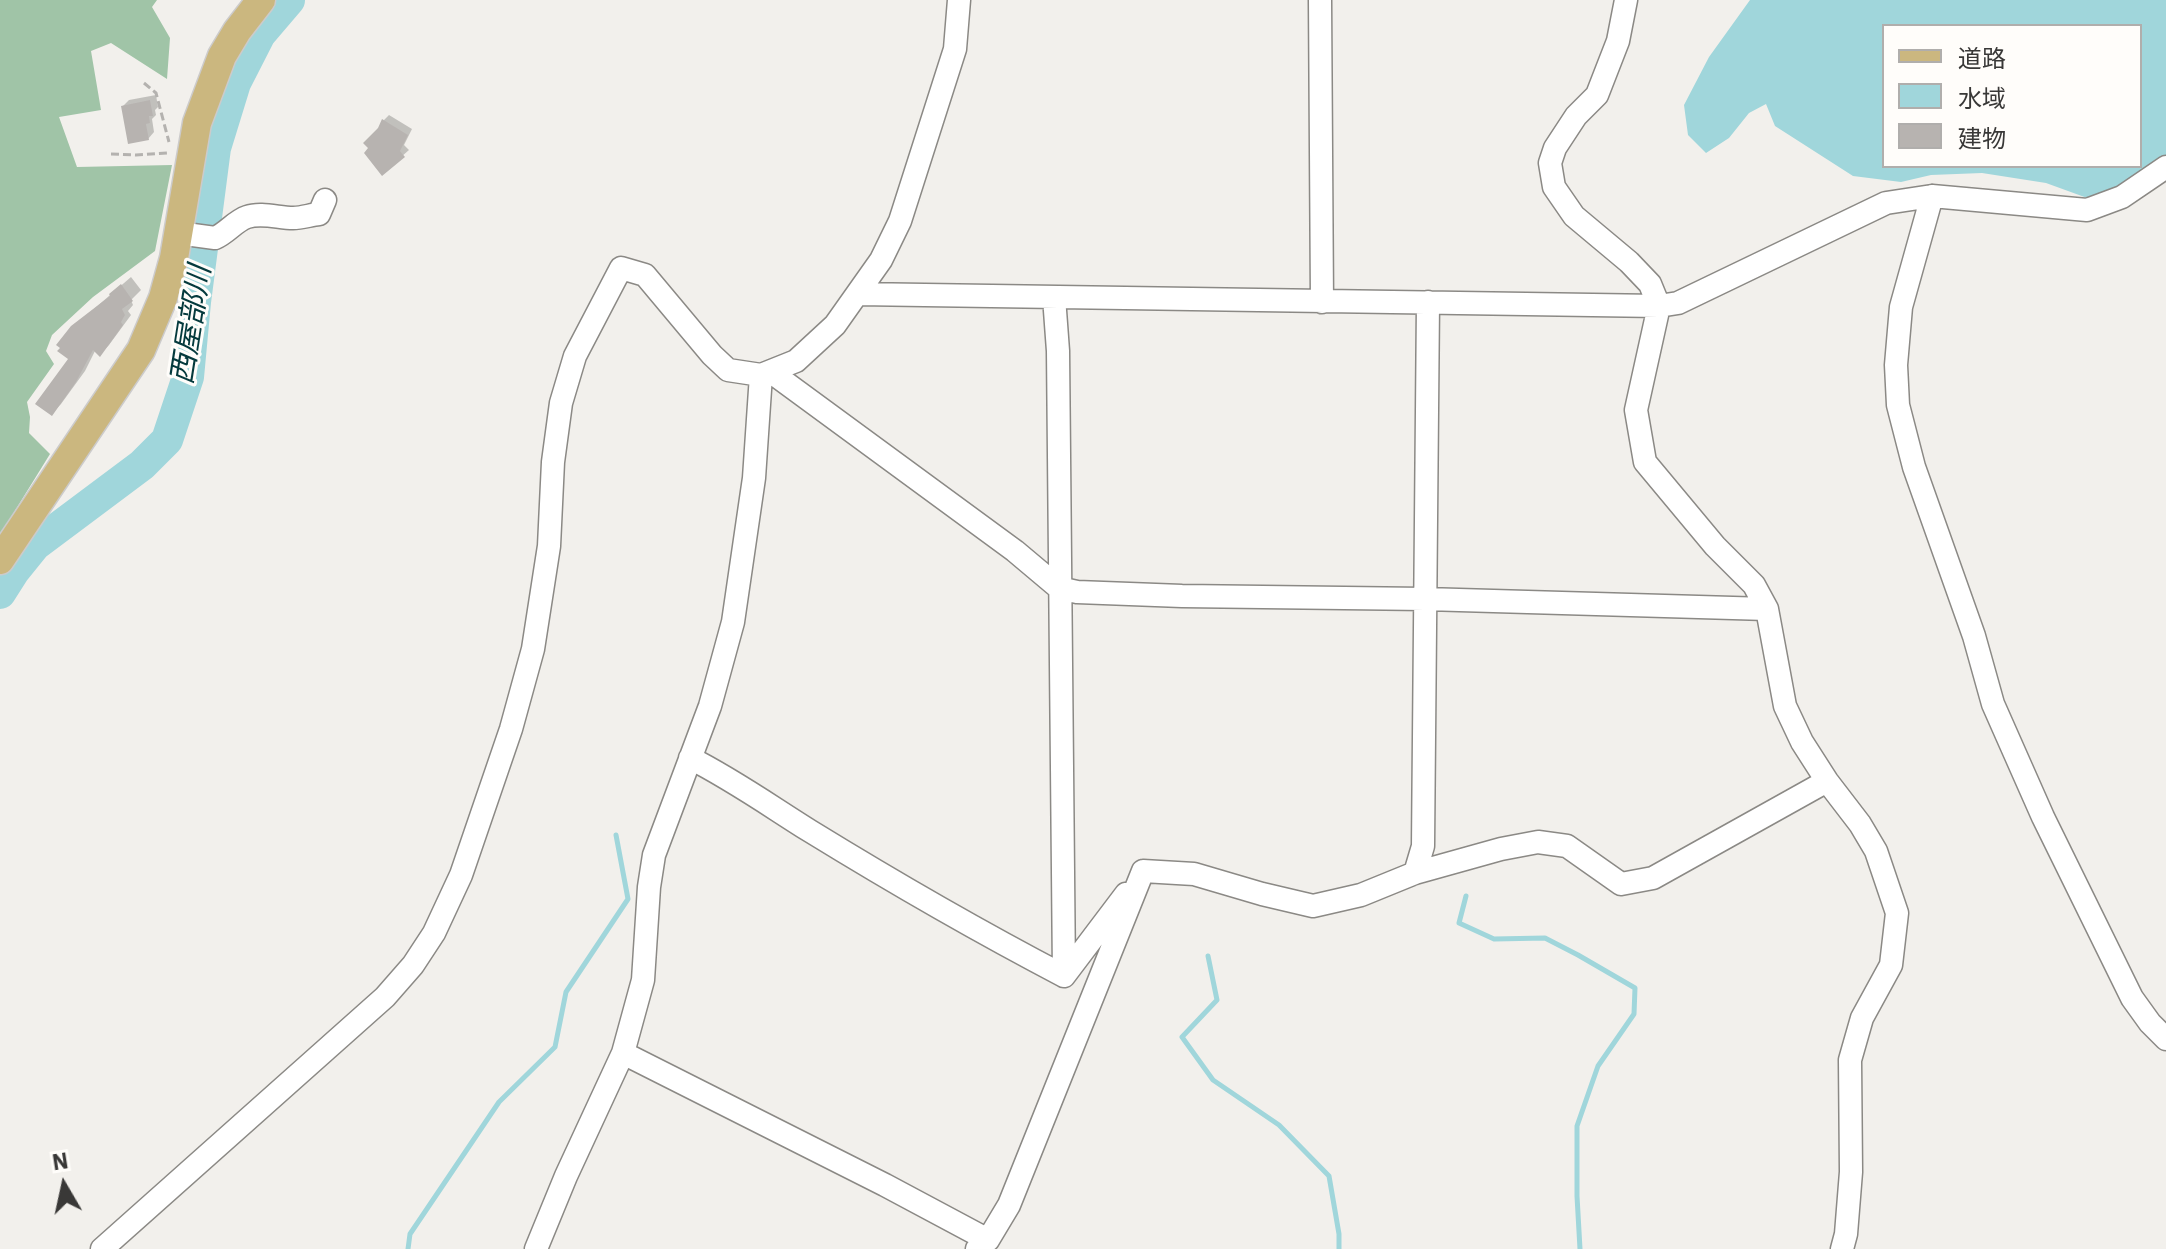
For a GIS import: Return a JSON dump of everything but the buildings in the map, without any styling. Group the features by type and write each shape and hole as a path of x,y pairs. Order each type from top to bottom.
{"main road":[{"path":"0,560 141,350 163,298 183,233 191,155 201,111 222,56 261,0"}],"street":[{"path":"102,1249 385,997 413,965 434,933 461,875 511,729 533,649 549,546 553,462 561,403 575,356 621,268 645,275 728,370 766,373 796,361 835,325 881,260 900,221 955,49 959,0"},
{"path":"1320,0 1322,302"},
{"path":"1626,0 1618,41 1597,95 1576,116 1555,148 1550,163 1554,187 1574,216 1650,284 1659,306 1636,410 1645,462 1715,546 1754,585 1767,609 1785,706 1802,742 1876,851 1897,913 1891,965 1862,1018 1850,1060 1851,1172 1842,1249"},
{"path":"858,294 1659,306 1678,303 1886,203 1932,196 2087,210 2122,197 2166,167"},
{"path":"1932,196 1901,307 1896,365 1898,405 1914,467 1974,636 1993,704 2043,817 2132,998 2166,1039"},
{"path":"183,233 215,238 246,217 297,218 319,214 325,200"},
{"path":"1054,297 1058,351 1064,976"},
{"path":"1415,873 1423,846 1428,302"},
{"path":"766,373 1015,551 1059,588 1077,592 1182,596 1767,609"},
{"path":"536,1249 623,1053 643,980 654,855 710,706 733,622 766,373"},
{"path":"690,758 1000,943 1064,976"},
{"path":"1143,871 1194,874 1313,906 1361,895 1415,873 1538,842 1567,846 1621,884 1653,878 1827,781"},
{"path":"1064,976 1143,871"},
{"path":"623,1053 885,1185 982,1244 1009,1205 1143,871"}],"path":[{"path":"111,154 172,153 156,93 144,83"}],"green space":[{"path":"0,0 157,0 152,7 170,38 167,79 111,43 91,51 101,110 59,117 77,167 172,165 155,251 93,297 52,335 46,351 54,364 27,402 29,433 50,454 0,535"}],"water":[{"path":"1750,0 2166,0 2166,160 2115,193 2090,199 2046,183 1982,173 1931,175 1901,182 1853,176 1775,126 1766,104 1749,113 1729,138 1706,153 1688,135 1684,105 1709,57"}],"waterway":[{"name":"西屋部川","path":"0,593 35,545 142,465 167,440 188,377 215,148 235,83 260,34 289,0"},
{"path":"408,1249 410,1234 499,1102 555,1047 566,992 628,899 616,835"},
{"path":"1466,896 1459,923 1494,939 1545,938 1635,988 1634,1014 1598,1066 1577,1126 1580,1249"},
{"path":"1208,956 1217,1000 1182,1037 1213,1080 1279,1125 1329,1176 1339,1249"}]}
